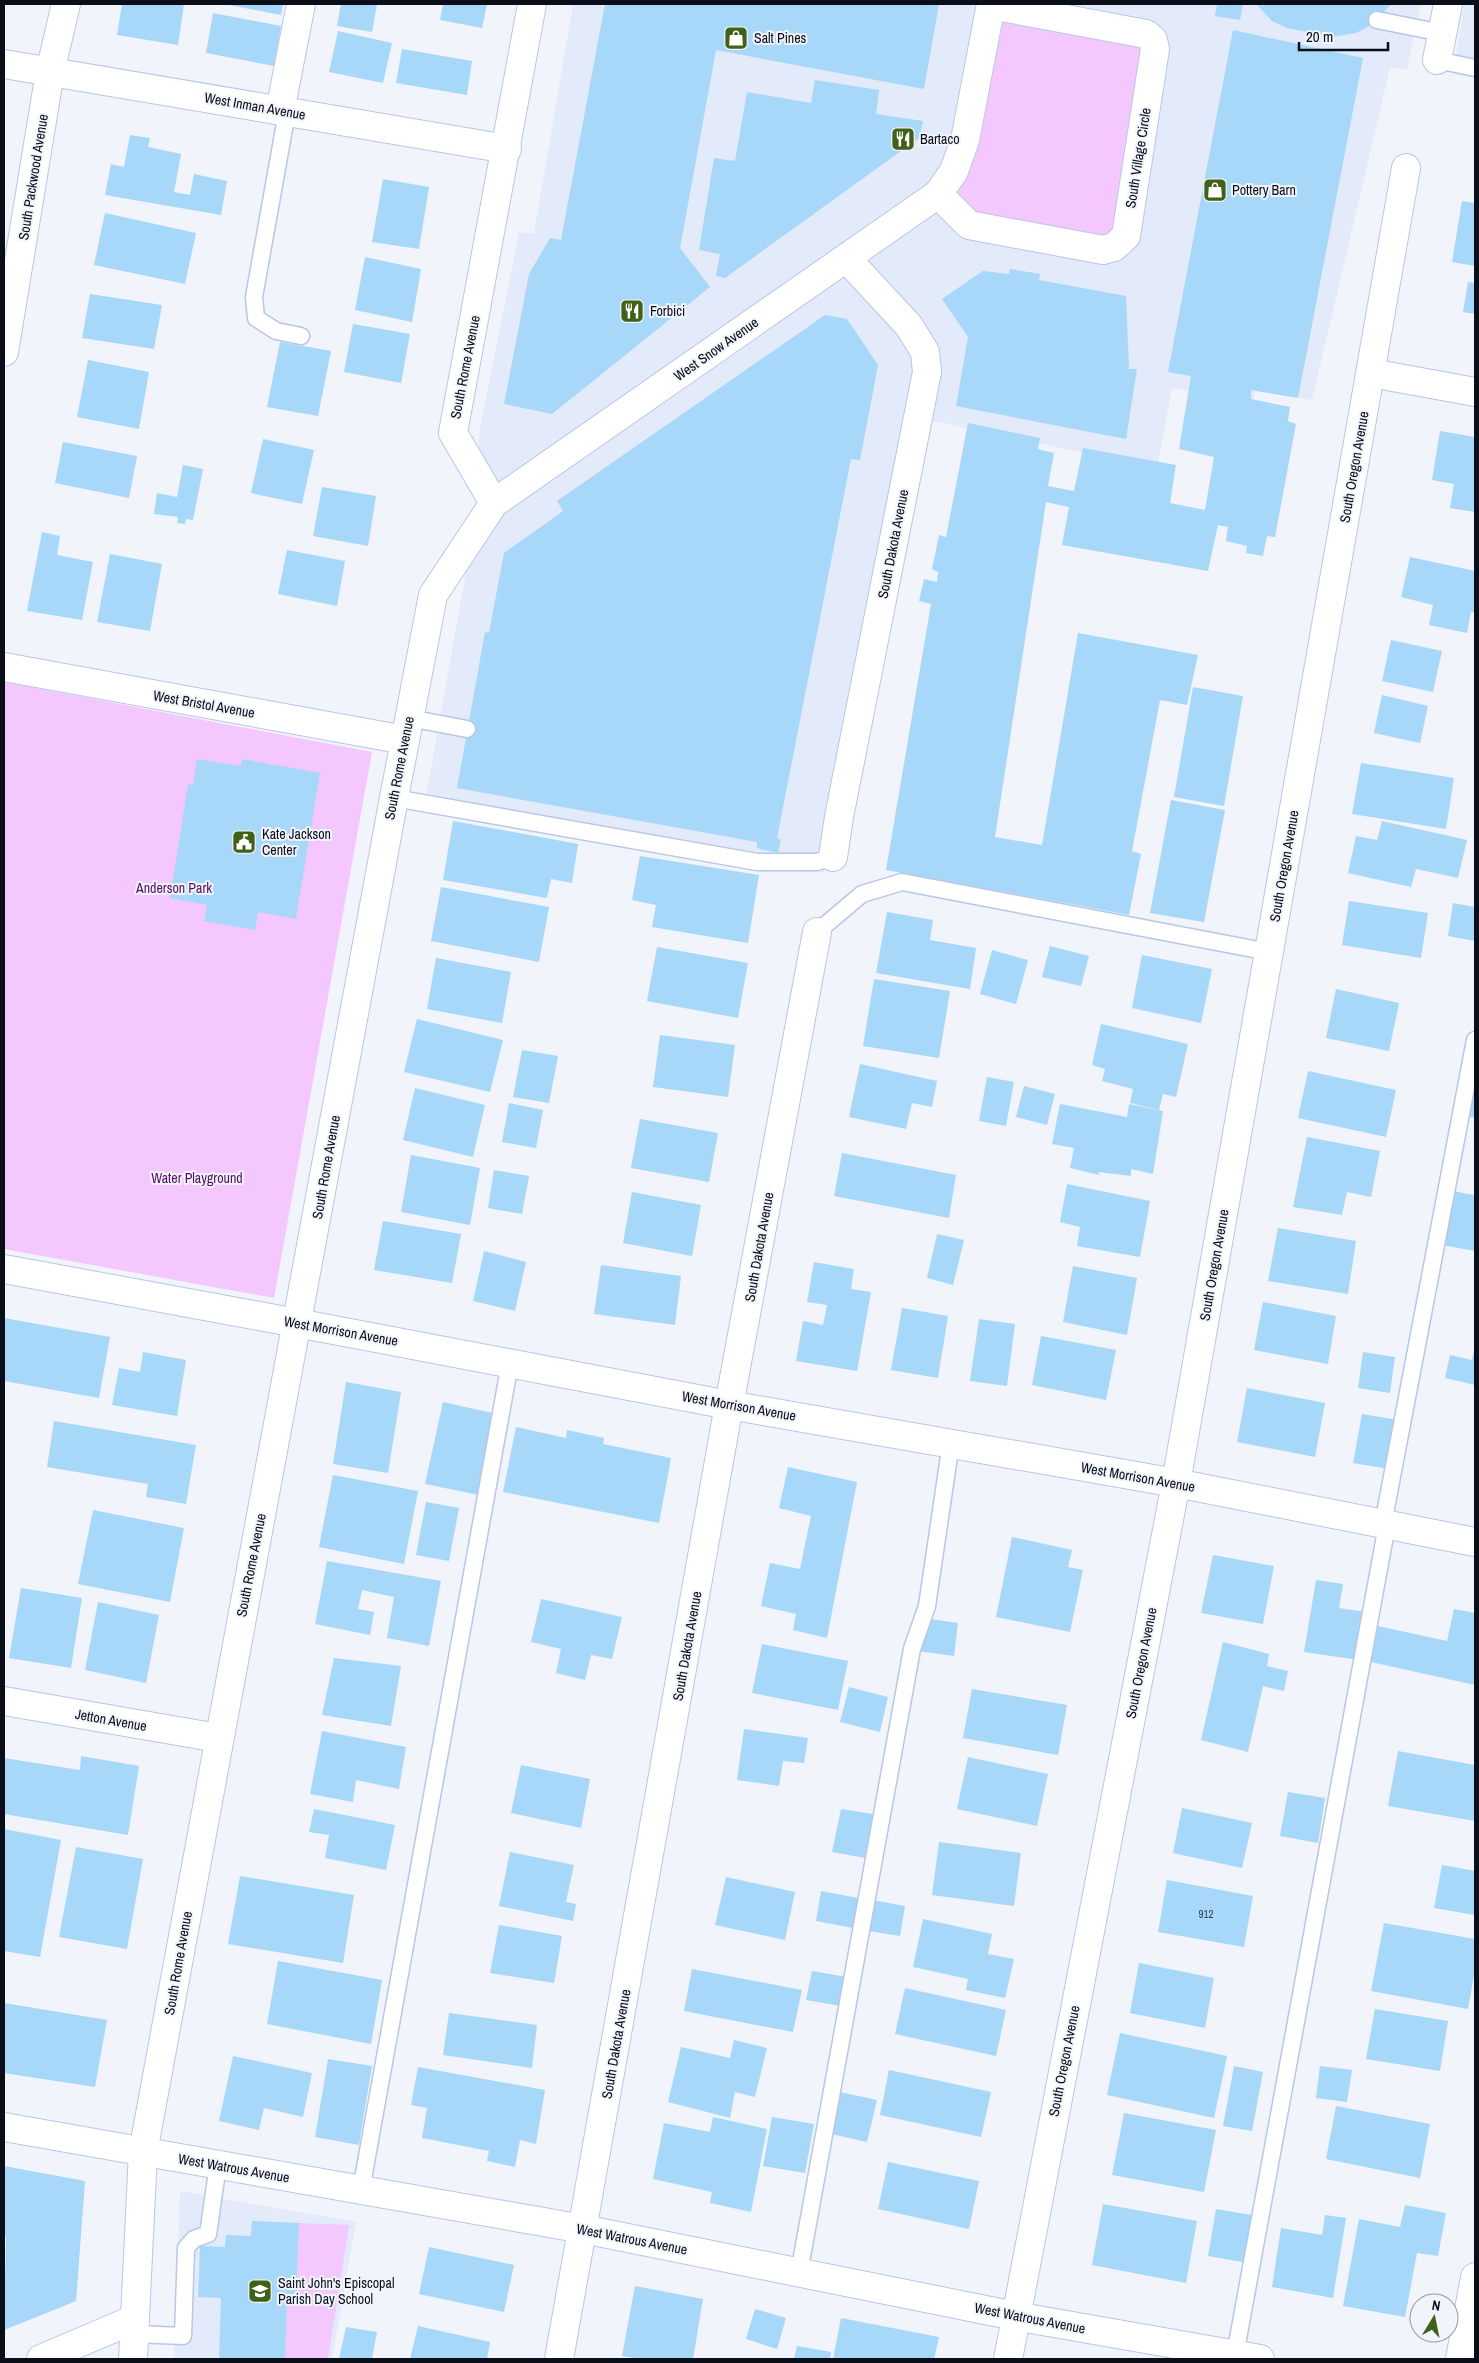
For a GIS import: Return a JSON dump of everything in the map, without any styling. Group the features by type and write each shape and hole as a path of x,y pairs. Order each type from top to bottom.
{"street":[{"name":"South Packwood Avenue","path":"4,352 50,72 66,4"},
{"path":"284,111 301,4"},
{"name":"South Rome Avenue","path":"134,2337 143,2152 218,1738 298,1323 433,595 494,503 453,433 507,149 532,4"},
{"path":"938,194 954,171 965,140 991,4"},
{"name":"South Village Circle","path":"938,194 969,225 1103,250 1114,247 1126,236 1155,50 1153,40 1146,34 991,4"},
{"path":"1437,60 1448,4"},
{"name":"West Inman Avenue","path":"4,64 507,149"},
{"name":"South Oregon Avenue","path":"1008,2359 1176,1483 1406,168"},
{"name":"West Snow Avenue","path":"494,503 938,194"},
{"name":"South Dakota Avenue","path":"833,857 839,818 927,372 925,352 909,326 846,258"},
{"path":"1371,373 1475,392"},
{"name":"West Bristol Avenue","path":"4,667 407,729"},
{"name":"South Dakota Avenue","path":"559,2359 729,1405 817,932"},
{"name":"West Morrison Avenue","path":"4,1269 729,1405 1176,1483 1475,1542"},
{"name":"Jetton Avenue","path":"4,1701 218,1738"},
{"name":"West Watrous Avenue","path":"4,2127 583,2229 1015,2316 1247,2357"},
{"path":"1460,2359 1475,2277"},
{"path":"41,2359 134,2337"}],"lane":[{"path":"1377,20 1442,32"},
{"path":"1437,60 1475,68"},
{"path":"284,111 254,297 256,318 276,331 302,336"},
{"path":"407,729 468,729"},
{"path":"394,798 757,862 817,862 833,857"},
{"path":"817,932 862,894 902,882 1269,952"},
{"path":"1247,2357 1385,1524 1475,1040"},
{"path":"361,2190 510,1363"},
{"path":"799,2273 912,1649 927,1606 951,1443"},
{"path":"134,2337 183,2336 186,2248 194,2239 208,2234 218,2165"}],"shaded area":[{"path":"573,4 1421,4 1407,69 1390,68 1312,400 1255,391 1252,402 1172,388 1157,468 923,419 851,742 824,873 425,802 468,561 481,541 493,471 477,460 480,428 519,232 534,234"},
{"path":"1465,4 1475,4 1475,71 1454,67"},
{"name":"Saint John's Episcopal Parish Day School","path":"180,2191 356,2222 332,2359 174,2359"}],"green space":[{"path":"1004,16 1152,43 1123,232 1110,241 966,223 948,193 978,149"},
{"name":"Anderson Park","path":"4,682 372,752 274,1298 4,1249"},
{"path":"299,2223 349,2225 328,2359 285,2359 287,2302 296,2302"}],"building":[{"path":"122,4 184,4 178,45 117,35"},
{"path":"224,4 283,4 281,15"},
{"path":"341,4 377,4 372,32 337,26"},
{"path":"443,4 487,4 482,28 440,20"},
{"path":"605,4 939,4 924,89 716,50 680,248 710,287 552,414 504,404 529,274 550,238 561,240"},
{"path":"1217,4 1243,4 1240,20 1215,16"},
{"path":"1256,4 1391,4 1373,24 1356,33 1332,37 1287,28 1272,21"},
{"path":"213,13 281,26 274,66 206,53"},
{"path":"1233,30 1363,58 1298,398 1251,390 1251,399 1290,407 1288,421 1296,424 1275,537 1267,536 1263,556 1246,553 1247,546 1226,541 1228,527 1218,525 1208,571 1062,545 1069,507 1046,502 995,837 1042,845 1078,633 1198,655 1187,705 1160,700 1132,851 1141,854 1129,915 886,870 931,604 919,601 924,579 937,582 938,572 932,569 939,535 946,537 968,423 1040,438 1038,449 1054,453 1048,486 1074,491 1083,448 1176,465 1170,503 1205,510 1214,457 1179,449 1191,376 1168,372"},
{"path":"338,31 392,43 383,83 329,72"},
{"path":"402,49 472,61 467,95 396,83"},
{"path":"815,80 879,90 876,114 923,121 919,138 725,278 716,276 720,254 699,250 714,158 735,161 747,92 811,103"},
{"path":"130,135 150,138 148,147 181,154 174,192 190,195 194,174 227,181 221,215 105,195 111,164 124,167"},
{"path":"383,179 429,187 419,249 372,242"},
{"path":"1462,201 1475,203 1475,266 1452,262"},
{"path":"105,213 196,233 185,284 94,265"},
{"path":"365,257 421,269 412,322 355,310"},
{"path":"1010,269 1040,274 1039,280 1126,296 1129,369 1137,369 1126,439 956,406 968,337 942,299 983,271 1009,274"},
{"path":"1468,282 1475,283 1475,314 1463,312"},
{"path":"90,294 162,305 154,349 82,338"},
{"path":"825,315 847,319 878,365 860,460 851,459 777,838 781,840 778,853 757,848 757,842 457,788 485,632 489,633 504,553 563,511 557,501"},
{"path":"353,324 410,334 401,383 344,372"},
{"path":"280,342 331,351 318,416 267,407"},
{"path":"88,360 149,372 139,429 77,417"},
{"path":"1440,431 1475,437 1475,512 1450,508 1454,484 1432,480"},
{"path":"263,439 314,450 302,504 251,493"},
{"path":"63,442 137,456 129,498 55,483"},
{"path":"183,465 203,469 193,520 186,519 185,524 177,523 178,517 154,514 157,493 177,497"},
{"path":"322,487 376,496 368,546 313,536"},
{"path":"42,532 60,536 57,555 93,562 82,620 27,611"},
{"path":"287,550 345,561 337,606 278,594"},
{"path":"110,554 162,564 150,631 97,622"},
{"path":"1410,557 1475,571 1475,613 1471,612 1467,633 1429,625 1433,605 1401,597"},
{"path":"1391,640 1442,651 1433,692 1382,681"},
{"path":"1193,687 1243,696 1224,806 1174,797"},
{"path":"1382,695 1428,706 1420,743 1374,733"},
{"name":"Kate Jackson Center","path":"197,759 241,766 242,759 320,773 296,919 258,912 255,930 204,921 207,905 170,898 188,784 193,785"},
{"path":"1361,763 1454,778 1446,829 1352,814"},
{"path":"1171,800 1225,810 1204,922 1150,913"},
{"path":"453,821 578,844 572,883 551,879 547,898 443,880"},
{"path":"1382,821 1467,840 1458,878 1416,869 1411,887 1348,873 1356,836 1377,840"},
{"path":"640,856 759,875 748,943 652,927 656,905 632,900"},
{"path":"441,887 549,907 539,962 431,941"},
{"path":"1349,901 1428,913 1421,958 1342,945"},
{"path":"1453,903 1475,907 1475,941 1448,936"},
{"path":"887,912 933,920 930,940 976,948 970,989 876,973"},
{"path":"1050,946 1089,956 1081,986 1042,977"},
{"path":"657,947 748,963 738,1018 647,1001"},
{"path":"992,950 1028,960 1016,1004 980,994"},
{"path":"1142,955 1212,969 1201,1023 1132,1008"},
{"path":"436,958 511,972 502,1023 427,1009"},
{"path":"874,979 950,991 939,1058 863,1046"},
{"path":"1336,989 1399,1003 1389,1051 1326,1038"},
{"path":"417,1019 503,1040 490,1092 404,1072"},
{"path":"1101,1024 1188,1044 1176,1097 1163,1094 1159,1110 1130,1103 1133,1089 1102,1081 1105,1069 1092,1065"},
{"path":"660,1035 735,1045 728,1097 653,1087"},
{"path":"522,1050 558,1056 549,1103 513,1097"},
{"path":"860,1064 937,1081 932,1107 912,1103 906,1129 849,1117"},
{"path":"1308,1071 1396,1090 1386,1137 1298,1118"},
{"path":"987,1077 1014,1082 1006,1126 979,1121"},
{"path":"1475,1084 1475,1118 1467,1116"},
{"path":"1024,1086 1055,1094 1047,1125 1016,1117"},
{"path":"415,1088 485,1105 473,1157 403,1140"},
{"path":"509,1103 543,1110 536,1148 502,1142"},
{"path":"1060,1104 1127,1117 1129,1104 1163,1111 1153,1174 1131,1169 1131,1176 1098,1172 1100,1175 1070,1168 1074,1148 1052,1144"},
{"path":"640,1119 718,1133 709,1182 631,1168"},
{"path":"1307,1137 1380,1151 1371,1197 1347,1192 1342,1215 1293,1207"},
{"path":"842,1153 956,1175 949,1218 834,1196"},
{"path":"411,1155 480,1168 470,1225 401,1212"},
{"path":"494,1170 529,1176 522,1214 488,1208"},
{"path":"1067,1184 1150,1201 1140,1257 1077,1246 1080,1227 1060,1222"},
{"path":"1452,1191 1475,1195 1475,1251 1442,1245"},
{"path":"632,1192 701,1205 692,1256 623,1243"},
{"path":"383,1221 461,1234 452,1283 374,1270"},
{"path":"1278,1228 1356,1241 1348,1294 1268,1281"},
{"path":"937,1234 964,1240 953,1285 927,1278"},
{"path":"484,1251 526,1262 515,1311 473,1301"},
{"path":"814,1262 854,1269 851,1289 871,1292 857,1371 796,1361 803,1321 823,1325 827,1305 807,1302"},
{"path":"601,1265 681,1276 675,1325 594,1314"},
{"path":"1073,1266 1137,1278 1127,1335 1063,1322"},
{"path":"1263,1302 1336,1316 1328,1364 1254,1350"},
{"path":"902,1308 948,1316 938,1378 891,1370"},
{"path":"4,1318 110,1337 99,1398 4,1381"},
{"path":"979,1319 1015,1324 1007,1386 970,1381"},
{"path":"1041,1336 1116,1350 1106,1400 1032,1385"},
{"path":"1474,1350 1475,1385 1445,1378 1450,1355 1472,1360"},
{"path":"143,1352 186,1360 177,1416 112,1405 119,1368 140,1372"},
{"path":"1363,1352 1395,1357 1390,1393 1358,1388"},
{"path":"346,1382 401,1392 388,1473 333,1464"},
{"path":"1247,1388 1325,1403 1315,1457 1237,1442"},
{"path":"443,1402 497,1414 479,1495 425,1484"},
{"path":"1362,1414 1398,1420 1389,1469 1353,1463"},
{"path":"54,1421 196,1445 186,1504 146,1497 148,1484 47,1467"},
{"path":"516,1427 566,1438 567,1430 604,1438 603,1444 671,1458 659,1523 503,1492"},
{"path":"788,1467 857,1482 827,1638 793,1630 796,1614 761,1606 770,1563 800,1569 811,1516 779,1508"},
{"path":"333,1475 418,1491 404,1564 319,1547"},
{"path":"426,1502 459,1508 449,1561 416,1555"},
{"path":"93,1510 184,1528 170,1602 78,1584"},
{"path":"1012,1537 1072,1550 1068,1567 1083,1570 1070,1632 996,1617"},
{"path":"1213,1555 1274,1566 1263,1624 1201,1613"},
{"path":"327,1561 441,1581 429,1646 387,1638 394,1597 362,1590 358,1609 374,1612 370,1635 315,1624"},
{"path":"1316,1580 1343,1584 1339,1608 1366,1612 1359,1660 1304,1652"},
{"path":"21,1588 82,1598 71,1668 9,1658"},
{"path":"541,1599 622,1617 612,1659 591,1655 585,1680 556,1673 561,1649 531,1642"},
{"path":"98,1602 159,1615 146,1683 85,1670"},
{"path":"1454,1609 1475,1613 1475,1685 1371,1662 1378,1626 1447,1641"},
{"path":"923,1618 958,1623 954,1656 918,1651"},
{"path":"1223,1642 1269,1654 1267,1666 1288,1671 1284,1691 1263,1686 1248,1752 1201,1740"},
{"path":"762,1644 848,1661 838,1710 752,1693"},
{"path":"334,1658 401,1666 391,1726 322,1715"},
{"path":"849,1687 888,1697 880,1732 840,1722"},
{"path":"972,1689 1067,1705 1058,1755 963,1738"},
{"path":"744,1729 808,1738 804,1763 783,1761 779,1786 737,1780"},
{"path":"322,1731 406,1747 399,1789 356,1780 353,1802 310,1794"},
{"path":"1398,1751 1475,1765 1475,1821 1388,1806"},
{"path":"81,1756 139,1766 128,1835 4,1814 4,1758 80,1770"},
{"path":"968,1757 1048,1774 1037,1826 957,1809"},
{"path":"521,1765 590,1779 581,1828 511,1813"},
{"path":"1288,1792 1325,1798 1318,1843 1280,1836"},
{"path":"1182,1808 1252,1823 1242,1868 1173,1853"},
{"path":"314,1809 395,1825 386,1870 325,1858 329,1835 309,1832"},
{"path":"841,1809 873,1814 865,1858 832,1852"},
{"path":"4,1829 61,1840 40,1957 4,1951"},
{"path":"939,1842 1021,1853 1014,1906 932,1895"},
{"path":"76,1847 143,1859 127,1949 59,1937"},
{"path":"510,1852 574,1865 566,1902 576,1904 573,1921 499,1906"},
{"path":"1442,1865 1475,1871 1475,1915 1434,1908"},
{"path":"240,1876 354,1895 343,1963 228,1944"},
{"path":"726,1877 795,1892 785,1940 715,1925"},
{"path":"1167,1880 1253,1896 1244,1947 1158,1932"},
{"path":"821,1891 858,1898 853,1928 816,1921"},
{"path":"872,1900 905,1906 900,1936 868,1931"},
{"path":"923,1919 992,1934 988,1954 1014,1959 1005,1998 966,1990 968,1979 913,1967"},
{"path":"1384,1923 1475,1939 1475,1970 1468,2009 1371,1991"},
{"path":"499,1925 562,1936 554,1983 490,1973"},
{"path":"278,1961 382,1980 371,2044 267,2024"},
{"path":"1139,1963 1214,1978 1205,2028 1130,2013"},
{"path":"692,1969 802,1990 793,2032 684,2011"},
{"path":"812,1971 847,1977 841,2006 806,2000"},
{"path":"905,1988 1006,2010 996,2056 895,2034"},
{"path":"4,2003 107,2020 95,2087 4,2073"},
{"path":"1375,2009 1448,2021 1440,2071 1366,2059"},
{"path":"449,2013 537,2025 532,2068 443,2055"},
{"path":"1120,2033 1227,2056 1214,2118 1107,2095"},
{"path":"734,2040 767,2048 755,2097 735,2092 730,2118 668,2102 681,2047 730,2058"},
{"path":"233,2056 312,2073 303,2117 264,2108 259,2130 219,2121"},
{"path":"328,2059 372,2066 359,2145 315,2137"},
{"path":"1234,2066 1263,2072 1252,2131 1223,2126"},
{"path":"1320,2066 1352,2070 1347,2102 1316,2098"},
{"path":"418,2067 545,2090 536,2144 520,2140 515,2167 487,2161 489,2151 422,2138 427,2108 411,2105"},
{"path":"889,2070 991,2092 981,2137 880,2115"},
{"path":"835,2091 877,2100 867,2142 827,2133"},
{"path":"1336,2106 1430,2124 1420,2178 1326,2159"},
{"path":"1124,2113 1216,2130 1204,2192 1112,2175"},
{"path":"713,2117 767,2129 751,2212 710,2203 712,2192 653,2179 664,2123 710,2132"},
{"path":"772,2117 814,2124 805,2173 763,2166"},
{"path":"888,2162 979,2181 969,2229 878,2209"},
{"path":"4,2166 85,2181 76,2301 4,2330 6,2237 4,2236"},
{"path":"1103,2204 1197,2221 1186,2283 1092,2265"},
{"path":"1405,2205 1446,2213 1438,2256 1417,2253 1405,2317 1343,2306 1359,2219 1400,2227"},
{"path":"1216,2209 1257,2216 1248,2263 1208,2256"},
{"path":"1325,2215 1346,2218 1333,2298 1272,2287 1281,2228 1322,2235"},
{"path":"252,2221 299,2223 296,2302 287,2302 285,2359 219,2359 221,2298 198,2297 200,2246 225,2247 226,2235 251,2236"},
{"path":"429,2247 514,2265 504,2312 419,2294"},
{"path":"635,2286 703,2299 693,2359 640,2359 622,2356"},
{"path":"755,2309 786,2318 777,2349 746,2339"},
{"path":"841,2318 939,2337 934,2359 833,2359"},
{"path":"418,2326 490,2342 487,2359 410,2359"},
{"path":"346,2327 377,2332 372,2359 339,2359"},
{"path":"797,2346 831,2352 830,2359 794,2359"}],"place":[{"name":"Salt Pines","path":"736,38"},
{"name":"Bartaco","path":"903,139"},
{"name":"Pottery Barn","path":"1215,190"},
{"name":"Forbici","path":"632,311"},
{"name":"Kate Jackson Center","path":"244,842"},
{"name":"Saint John's Episcopal Parish Day School","path":"260,2291"}],"park label":[{"name":"Water Playground","path":"197,1178"}]}
